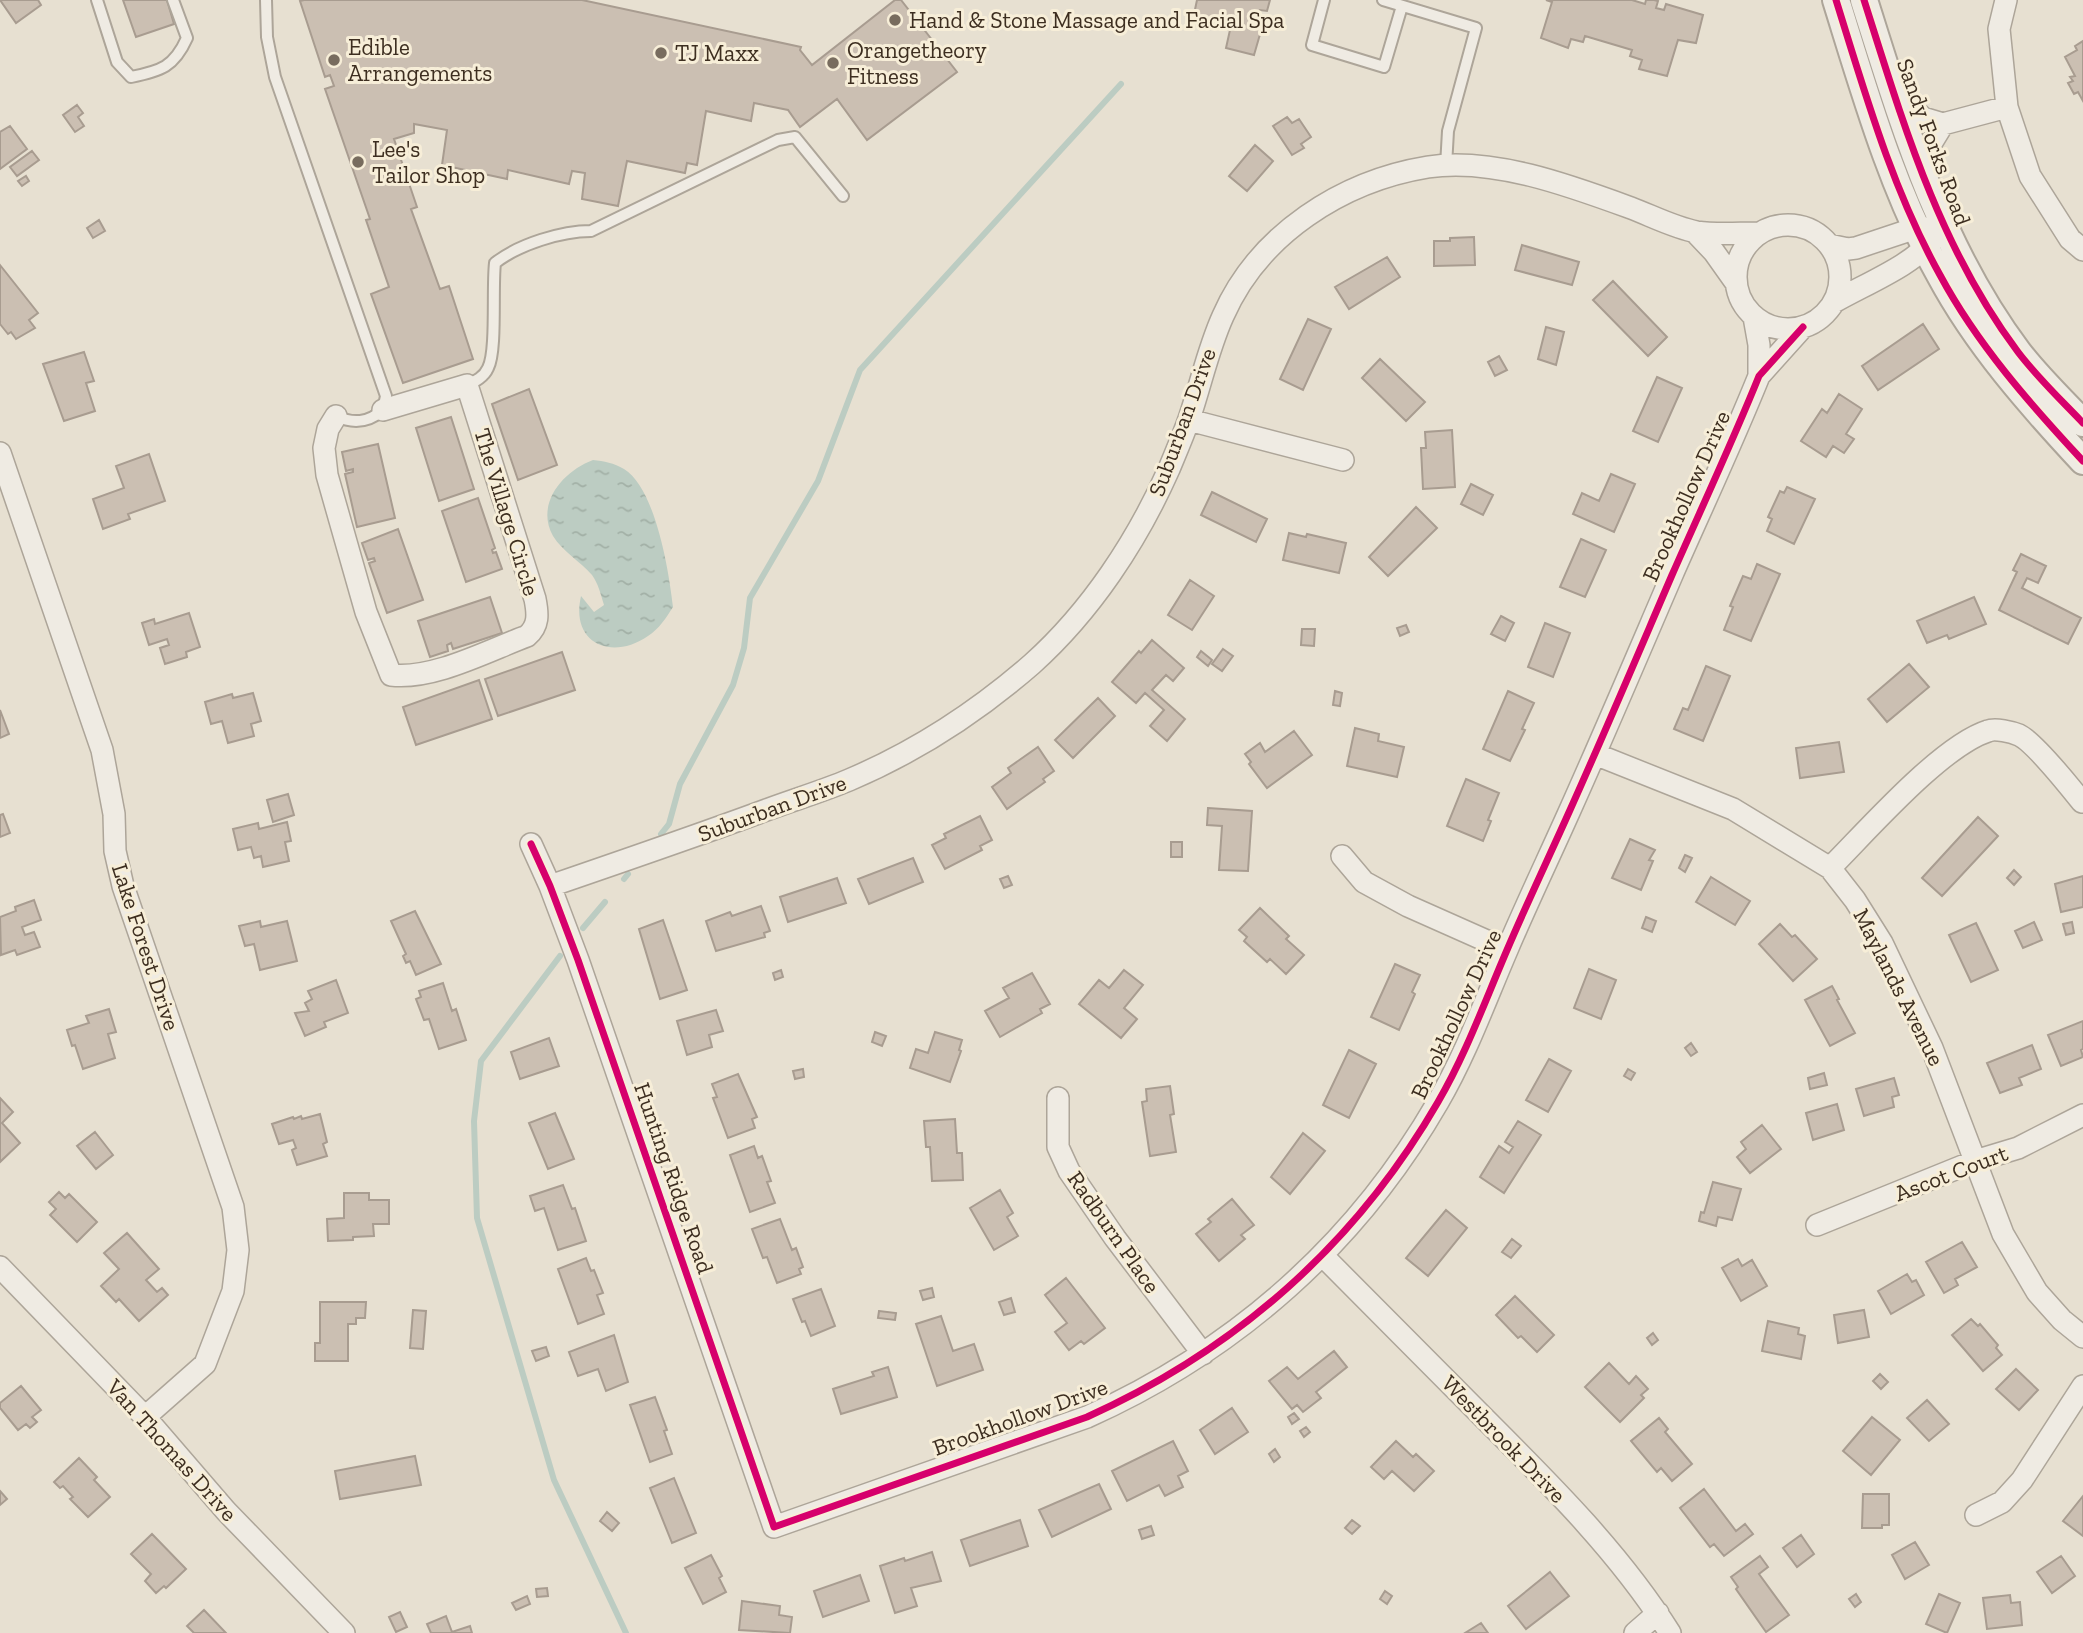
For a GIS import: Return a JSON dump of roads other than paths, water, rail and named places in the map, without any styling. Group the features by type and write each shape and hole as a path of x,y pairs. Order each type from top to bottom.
{"street":[{"name":"Sandy Forks Road","path":"1836,0 1900,193 1921,239 1970,325 2041,416 2083,461"},
{"name":"Sandy Forks Road","path":"1864,0 1921,174 1943,227 1983,299 2019,353 2083,423"},
{"path":"2006,0 1999,29 2007,107 2030,176 2070,239 2083,250"},
{"path":"1892,88 1923,118 1943,124 2007,107"},
{"path":"1921,174 1932,142 1943,124"},
{"name":"Suburban Drive","path":"550,886 707,833 848,781 890,761 947,728 993,696 1034,662 1070,625 1100,587 1145,521 1189,420 1210,347 1225,312 1246,275 1292,227 1348,190 1382,178 1446,166 1502,170 1565,186 1695,232 1759,233 1788,225 1804,227 1829,245"},
{"path":"1829,245 1848,249 1921,239 1943,227"},
{"name":"Suburban Drive","path":"1695,232 1736,276"},
{"path":"1736,276 1739,257 1747,244 1759,233"},
{"name":"Brookhollow Drive","path":"774,1527 1087,1417 1122,1401 1238,1331 1323,1256 1387,1177 1438,1102 1471,1037 1759,376 1803,327 1815,321 1836,296 1909,262 1921,239"},
{"path":"1829,245 1839,266 1836,296"},
{"name":"Brookhollow Drive","path":"1736,276 1739,296 1754,317 1759,345 1759,376"},
{"path":"1754,317 1777,328 1803,327"},
{"name":"The Village Circle","path":"336,416 328,429 324,448 327,475 366,612 391,675 416,675 527,636 535,629 537,621 535,599 467,385 383,410"},
{"path":"1189,420 1343,460"},
{"name":"Lake Forest Drive","path":"0,453 102,750 123,886 233,1207 238,1250 233,1291 205,1364 145,1417"},
{"path":"1830,868 1921,778 1964,742 1991,729 2021,736 2049,762 2082,802"},
{"name":"Maylands Avenue","path":"1595,754 1733,809 1830,868 1856,900 1882,943 1932,1048 2004,1234 2037,1292 2062,1320 2083,1337"},
{"name":"Hunting Ridge Road","path":"531,844 578,960 774,1527"},
{"path":"1342,856 1364,882 1408,906 1507,950"},
{"name":"Radburn Place","path":"1058,1098 1058,1147 1069,1171 1115,1238 1203,1354"},
{"name":"Ascot Court","path":"1817,1225 1975,1161 2018,1148 2083,1115"},
{"name":"Westbrook Drive","path":"1323,1256 1532,1465 1601,1541 1658,1613 1670,1633"},
{"name":"Van Thomas Drive","path":"0,1267 145,1417 226,1511 344,1633"},
{"path":"1976,1515 2002,1502 2022,1480 2083,1386"},
{"path":"1634,1633 1658,1613"}],"lane":[{"path":"97,0 117,62 131,76 157,71 179,56 187,38 173,0"},
{"path":"267,0 267,37 275,78 386,396 383,410"},
{"path":"1324,0 1312,45 1384,67 1402,6"},
{"path":"1383,0 1476,28 1448,131 1446,166"},
{"path":"467,385 479,380 487,372 493,357 492,285 495,263 505,255 572,231 591,231 778,140 795,137 843,195"},
{"name":"The Village Circle","path":"336,416 344,420 362,421 383,410"}],"water":[{"path":"593,460 624,469 645,494 659,532 671,592 673,607 659,627 648,636 621,647 608,647 597,643 588,636 582,626 579,613 581,596 594,612 604,605 600,593 592,575 566,552 553,536 548,524 550,501 562,480"}],"waterway":[{"path":"661,834 669,824 680,784 733,685 744,648 750,598 818,481 860,370 1121,84"},
{"path":"624,879 628,874"},
{"path":"583,928 605,902"},
{"path":"560,956 481,1061 474,1121 477,1218 554,1480 626,1633"}],"place":[{"name":"Hand & Stone Massage and Facial Spa","path":"895,20"},
{"name":"TJ Maxx","path":"661,53"},
{"name":"Edible Arrangements","path":"334,60"},
{"name":"Orangetheory Fitness","path":"833,63"},
{"name":"Lee's Tailor Shop","path":"358,162"}]}
